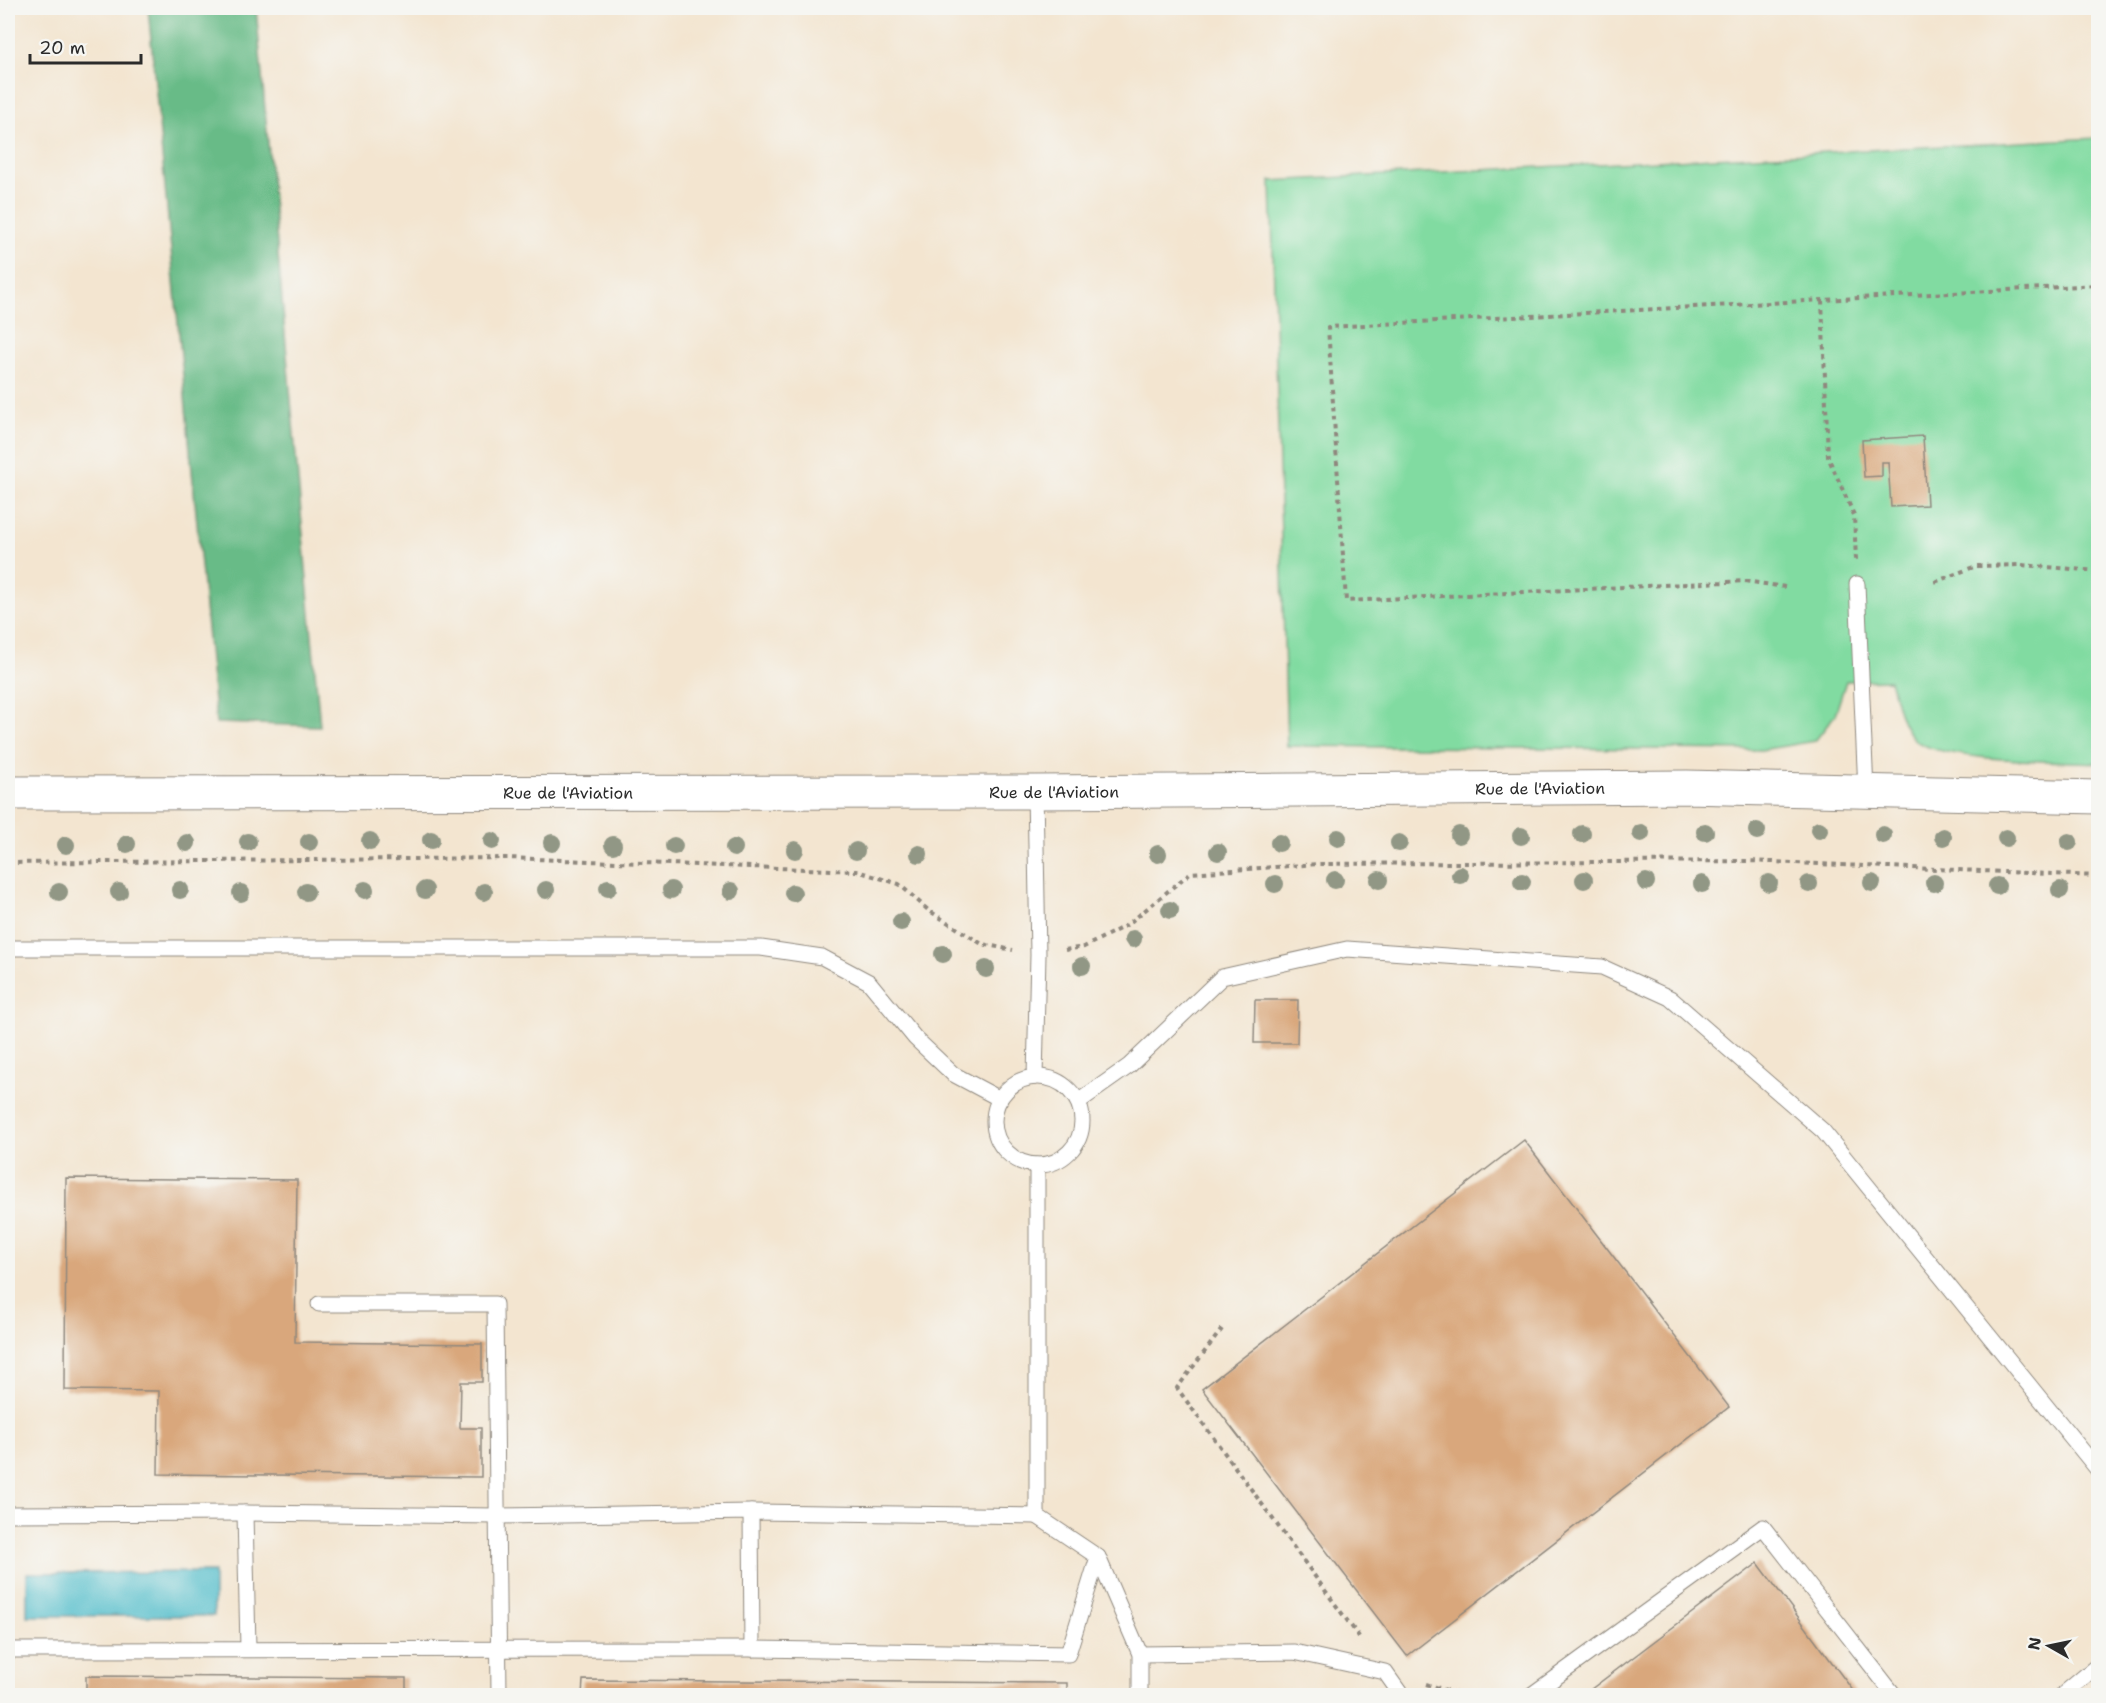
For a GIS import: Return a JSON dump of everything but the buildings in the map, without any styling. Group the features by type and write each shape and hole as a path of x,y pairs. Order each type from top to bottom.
{"street":[{"name":"Rue de l'Aviation","path":"8,793 1035,792 1687,787 2098,797"}],"lane":[{"path":"1857,584 1866,791"},
{"path":"1035,792 1038,955 1035,1077"},
{"path":"8,948 761,948 822,957 869,982 915,1038 953,1074 1000,1099"},
{"path":"1078,1102 1129,1066 1222,977 1347,949 1602,967 1670,998 1823,1131 2098,1470"},
{"path":"1035,1077 1052,1079 1067,1088 1078,1102 1082,1115 1077,1141 1067,1154 1053,1162 1037,1165 1019,1161 1005,1150 996,1134 994,1116 1000,1099 1009,1088 1035,1077"},
{"path":"1037,1165 1037,1516"},
{"path":"320,1304 495,1304 495,1516 499,1695"},
{"path":"751,1512 752,1650"},
{"path":"8,1514 245,1513 495,1516 751,1512 1037,1516 1098,1557 1140,1654 1140,1695"},
{"path":"245,1513 248,1648"},
{"path":"1530,1695 1763,1527 1895,1695"},
{"path":"8,1650 248,1648 1068,1654 1098,1557"},
{"path":"1140,1654 1294,1652 1385,1672 1402,1695"},
{"path":"2061,1695 2098,1665"}],"path":[{"path":"1785,587 1745,581 1346,602 1328,327 2098,285"},
{"path":"1822,300 1828,457 1854,515 1857,584"},
{"path":"1935,582 1976,566 2021,565 2098,572"},
{"path":"1222,1329 1177,1388 1385,1672 1466,1695"}],"green space":[{"path":"148,8 256,8 320,726 216,723"},
{"path":"2098,138 2098,763 2001,759 1927,747 1914,739 1905,726 1890,680 1846,681 1835,715 1815,741 1761,750 1287,746 1271,181"}],"water":[{"path":"214,1572 214,1616 27,1616 27,1573"}]}
